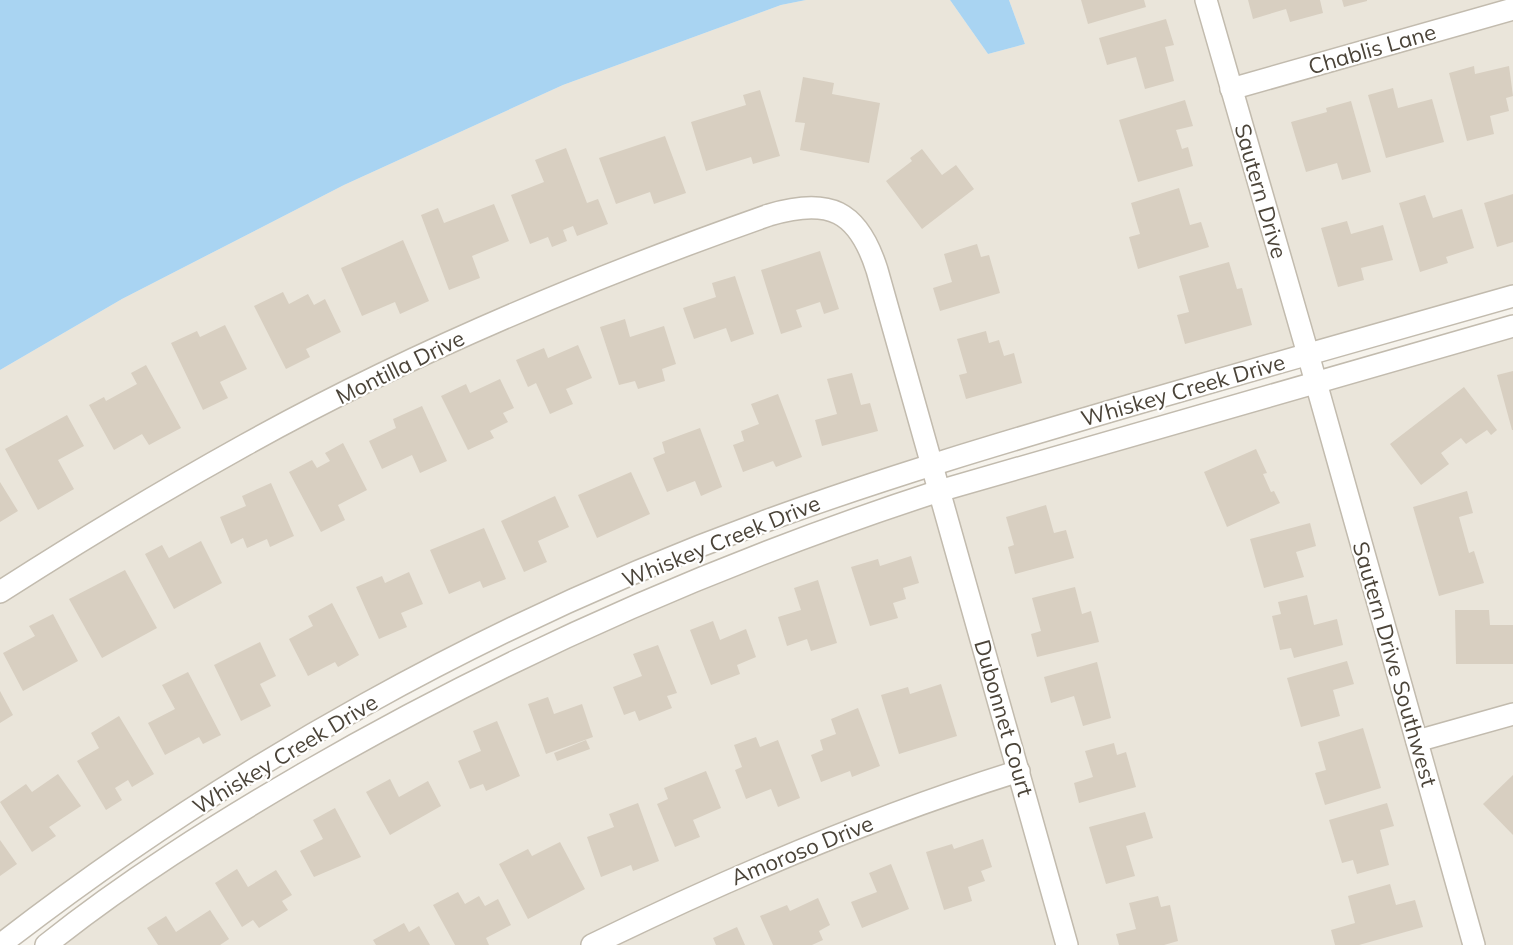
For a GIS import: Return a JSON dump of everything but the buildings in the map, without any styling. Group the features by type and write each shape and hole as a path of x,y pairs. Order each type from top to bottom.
{"street":[{"name":"Sautern Drive","path":"1206,0 1316,382"},
{"name":"Chablis Lane","path":"1231,88 1513,9"},
{"name":"Montilla Drive","path":"0,592 105,525 247,444 450,342 694,242 790,209 816,207 827,210"},
{"name":"Dubonnet Court","path":"827,210 839,213 858,228 870,248 1067,945"},
{"name":"Whiskey Creek Drive","path":"0,945 133,847 240,778 391,692 568,604 661,563 760,523 932,463 1513,296"},
{"name":"Whiskey Creek Drive","path":"46,945 134,880 248,806 405,716 536,650 635,605 770,550 939,491 1513,326"},
{"name":"Sautern Drive Southwest","path":"1316,382 1474,945"},
{"path":"391,692 405,716"},
{"path":"1416,741 1513,714"},
{"name":"Amoroso Drive","path":"592,945 712,887 807,846 896,811 1019,771"}],"shaded area":[{"path":"806,0 950,0 988,54 1025,44 1009,0 1513,0 1513,285 929,453 756,513 656,553 359,697 234,769 127,839 0,932 0,370 122,299 344,185 563,85 781,5"},
{"path":"1513,337 1513,945 63,945 140,889 254,815 356,756 439,710 639,614 855,530 943,501"}],"water":[{"path":"0,0 806,0 781,5 563,85 344,185 122,299 0,370"},
{"path":"950,0 1009,0 1025,44 988,54"}]}
